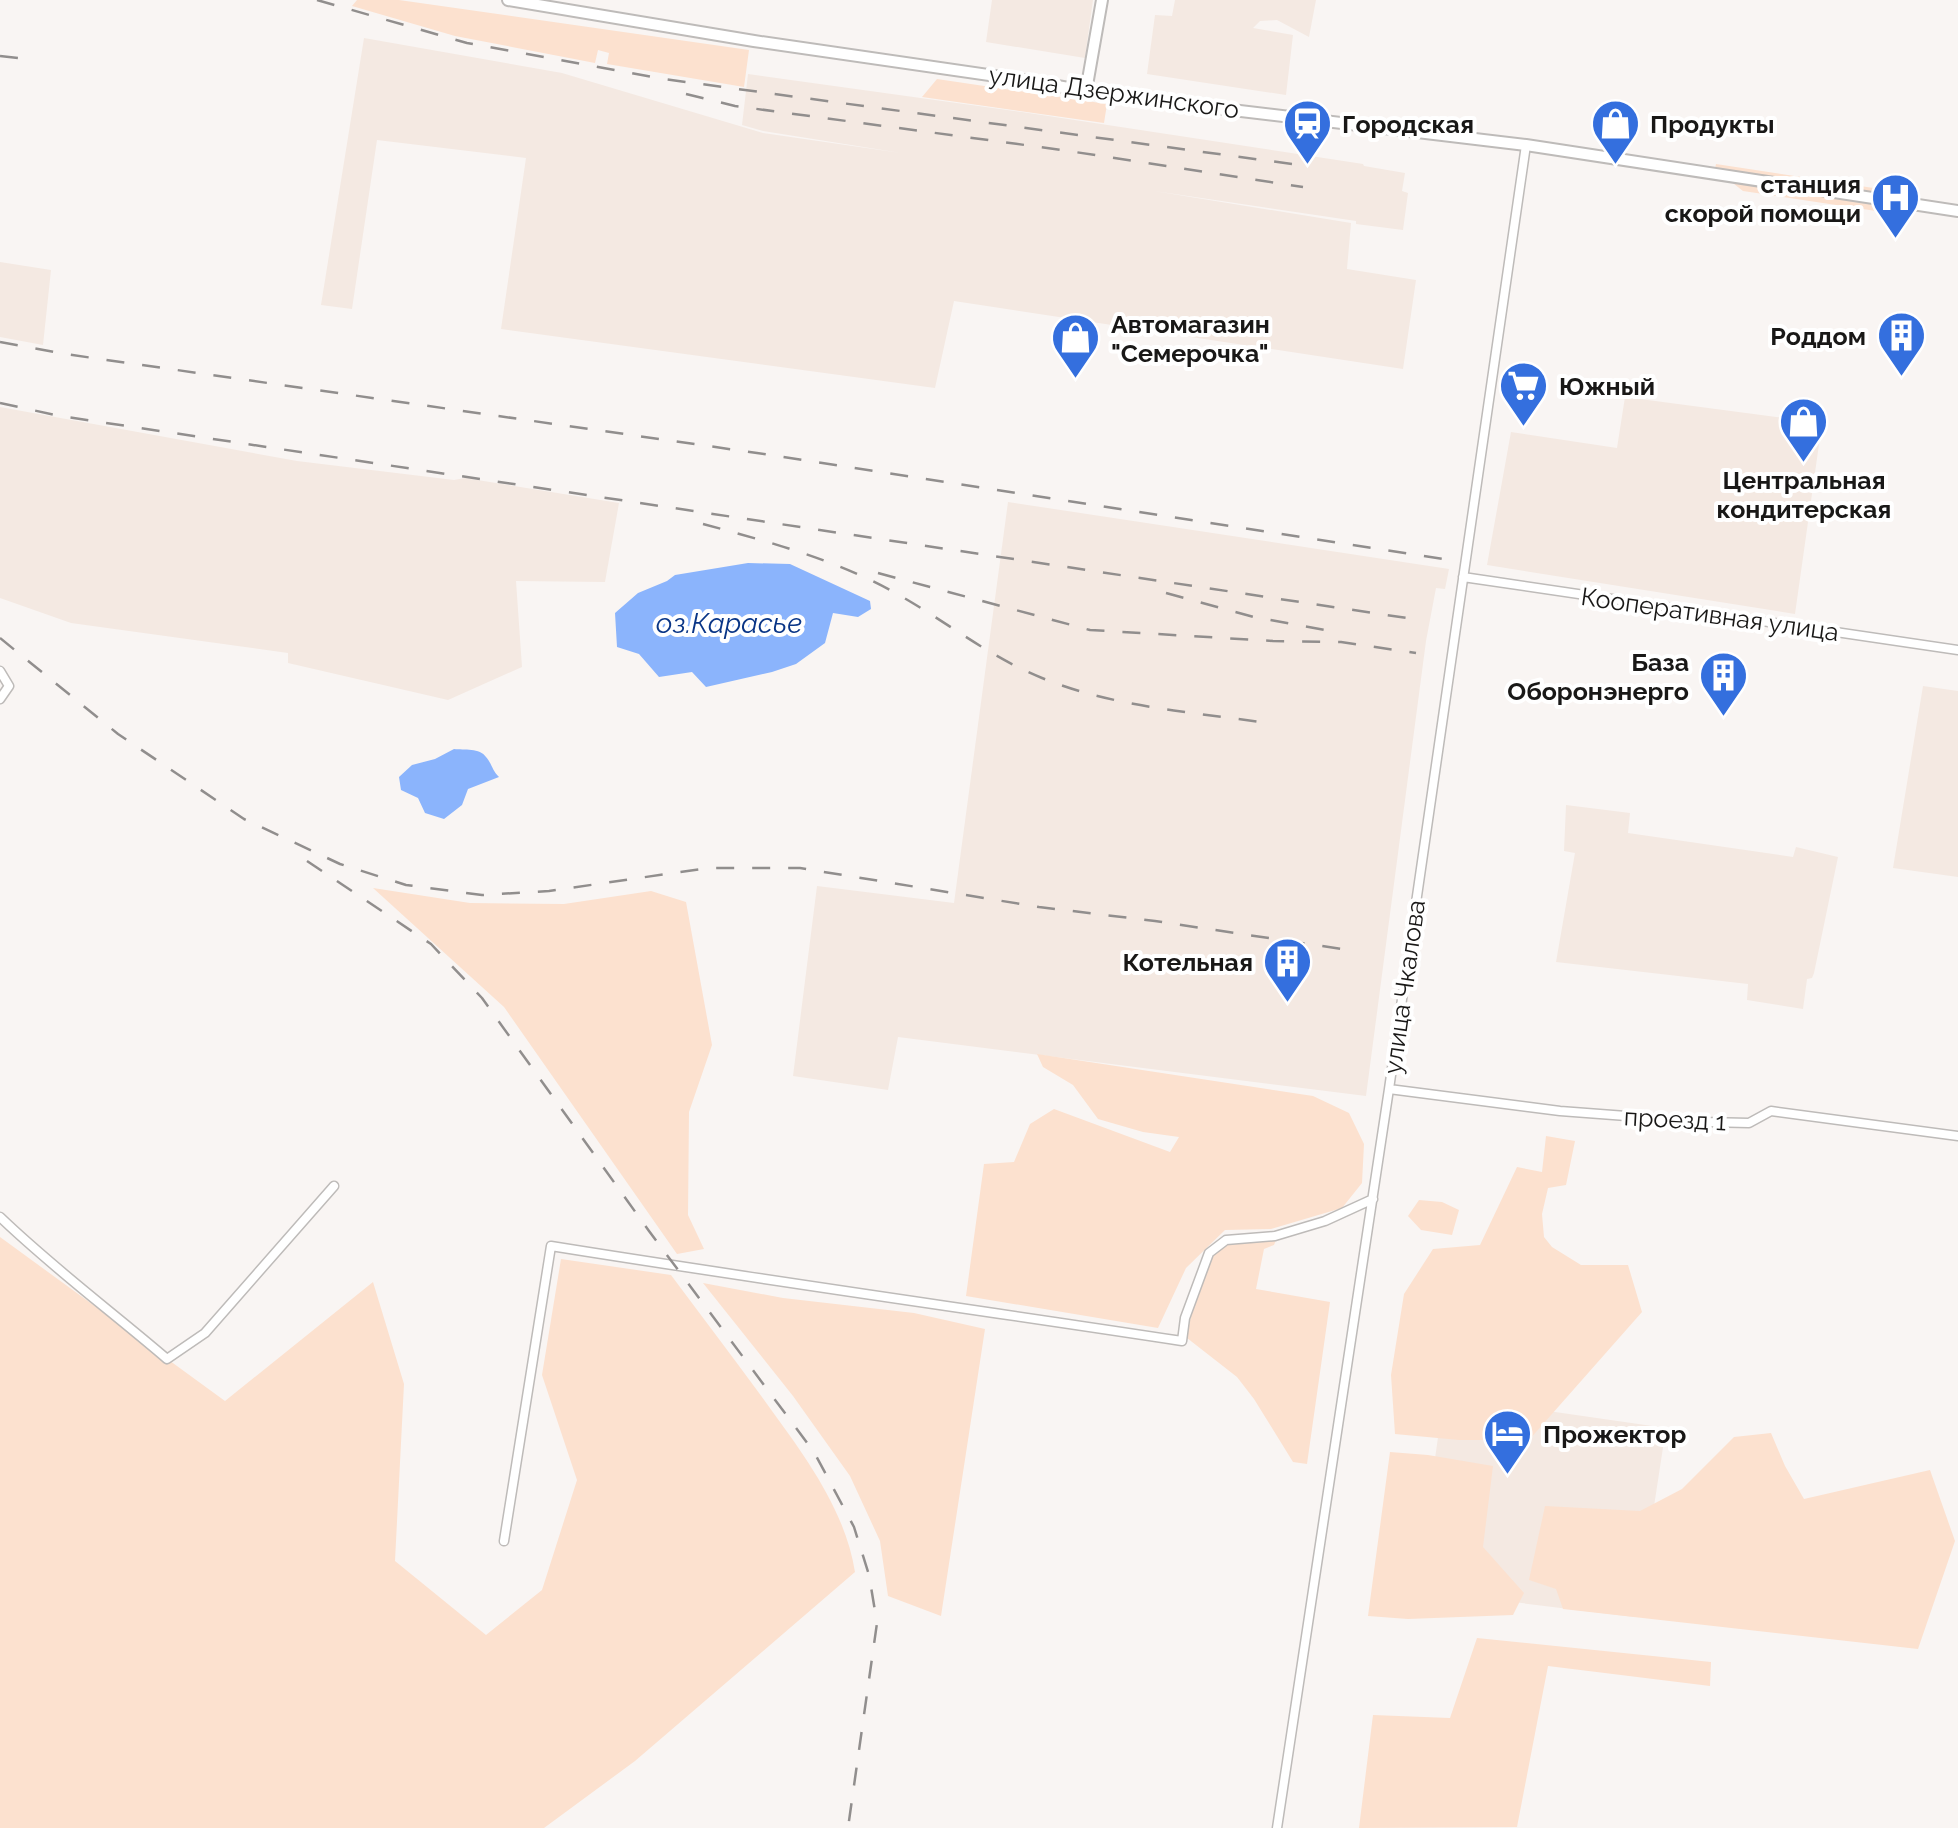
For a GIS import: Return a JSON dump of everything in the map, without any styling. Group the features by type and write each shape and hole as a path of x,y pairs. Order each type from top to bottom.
{"street":[{"name":"улица Дзержинского","path":"508,0 754,42 1086,91 1526,145 1958,211"},
{"path":"1086,91 1102,0"},
{"name":"улица Чкалова","path":"1277,1828 1373,1200 1526,145"},
{"name":"Кооперативная улица","path":"1463,577 1958,650"},
{"path":"0,671 8,686 0,699"},
{"name":"проезд 1","path":"1389,1089 1560,1111 1706,1122 1749,1122 1771,1111 1958,1136"},
{"path":"0,1217 44,1259 167,1359 205,1333 334,1186"},
{"path":"504,1541 552,1246 1182,1341 1209,1253 1226,1240 1276,1236 1373,1200"}],"shaded area":[{"path":"357,0 399,0 749,50 744,87 607,64 609,53 598,50 595,63 455,36 352,6"},
{"path":"992,0 1093,0 1085,58 986,42"},
{"path":"1175,0 1316,0 1309,37 1277,20 1260,21 1253,28 1293,35 1286,95 1147,74 1155,15 1172,16"},
{"path":"364,38 562,73 763,133 901,153 742,125 748,74 1022,112 1405,173 1402,191 1408,193 1403,230 1154,191 1351,223 1347,269 1416,280 1403,369 954,301 935,388 501,329 526,158 377,140 352,309 321,305"},
{"path":"937,79 1107,104 1104,123 922,97"},
{"path":"1716,164 1880,189 1876,211 1743,191 1715,169"},
{"path":"0,262 51,270 43,345 0,337"},
{"path":"1625,397 1822,423 1795,614 1487,565 1511,432 1617,448"},
{"path":"0,407 297,461 454,480 465,478 619,503 605,582 516,581 522,667 448,700 288,663 288,653 71,623 0,598"},
{"path":"1008,502 1449,569 1445,589 1436,588 1426,641 1366,1096 898,1037 888,1090 793,1076 817,886 954,903"},
{"path":"1923,686 1958,691 1958,877 1893,868"},
{"path":"1566,805 1630,813 1628,833 1793,857 1796,847 1838,857 1803,1009 1747,1000 1748,984 1556,962 1575,853 1564,851"},
{"path":"373,888 470,903 564,904 651,891 686,902 712,1045 689,1112 688,1215 704,1249 677,1254 504,1007"},
{"path":"1037,1054 1313,1096 1349,1113 1364,1144 1362,1183 1342,1208 1271,1229 1225,1230 1186,1268 1158,1328 966,1296 984,1164 1014,1162 1030,1124 1054,1109 1170,1152 1179,1137 1098,1119 1073,1085 1043,1067"},
{"path":"1546,1136 1575,1141 1566,1185 1548,1188 1542,1214 1544,1237 1552,1247 1581,1265 1628,1265 1642,1312 1529,1440 1459,1440 1395,1434 1391,1375 1404,1294 1433,1249 1480,1245 1517,1167 1542,1172"},
{"path":"1419,1200 1442,1202 1459,1210 1452,1235 1421,1230 1408,1216"},
{"path":"0,1237 225,1401 373,1282 404,1384 395,1561 486,1635 542,1590 577,1480 542,1375 561,1259 671,1275 808,1463 833,1505 855,1572 635,1761 544,1828 0,1828"},
{"path":"1276,1240 1264,1249 1256,1289 1330,1302 1307,1464 1293,1462 1237,1377 1187,1338 1199,1285 1219,1249 1238,1241"},
{"path":"703,1283 783,1298 914,1313 985,1329 941,1616 888,1596 880,1541 850,1476 793,1396"},
{"path":"1444,1396 1666,1428 1634,1617 1416,1590"},
{"path":"1771,1433 1804,1499 1930,1470 1955,1541 1918,1649 1563,1609 1556,1589 1529,1580 1545,1506 1640,1511 1682,1489 1734,1437"},
{"path":"1390,1452 1493,1466 1483,1547 1524,1593 1513,1615 1408,1619 1368,1616"},
{"path":"1477,1638 1711,1662 1710,1686 1548,1666 1517,1827 1359,1828 1373,1715 1450,1718"}],"water":[{"name":"оз.Карасье","path":"748,563 790,564 870,601 871,609 858,617 833,613 825,643 796,664 706,687 692,672 659,677 639,654 617,647 615,613 638,593 675,575"},
{"path":"454,749 480,752 499,777 468,789 462,805 444,819 425,813 418,798 401,790 399,777 412,765"}],"railway":[{"path":"317,0 467,43 664,79 1307,166"},
{"path":"0,56 18,58"},
{"path":"686,94 735,106 1303,187"},
{"path":"0,342 1443,559"},
{"path":"0,403 60,416 1420,620"},
{"path":"703,524 846,569 909,601 1002,659 1069,688 1153,707 1267,723"},
{"path":"878,573 1090,630 1341,642 1416,653"},
{"path":"1166,593 1254,617 1336,632"},
{"path":"0,638 118,734 244,819 340,864 406,885 482,895 549,891 708,868 800,868 1039,907 1355,951"},
{"path":"307,861 431,944 482,998 814,1452 854,1527 869,1575 877,1623 848,1828"}],"place":[{"name":"Городская","path":"1307,166"},
{"name":"Продукты","path":"1615,166"},
{"name":"станция скорой помощи","path":"1896,240"},
{"name":"Роддом","path":"1901,378"},
{"name":"Автомагазин \"Семерочка\"","path":"1076,380"},
{"name":"Южный","path":"1524,428"},
{"name":"Центральная кондитерская","path":"1804,464"},
{"name":"База Оборонэнерго","path":"1724,718"},
{"name":"Котельная","path":"1288,1004"},
{"name":"Прожектор","path":"1508,1476"}]}
